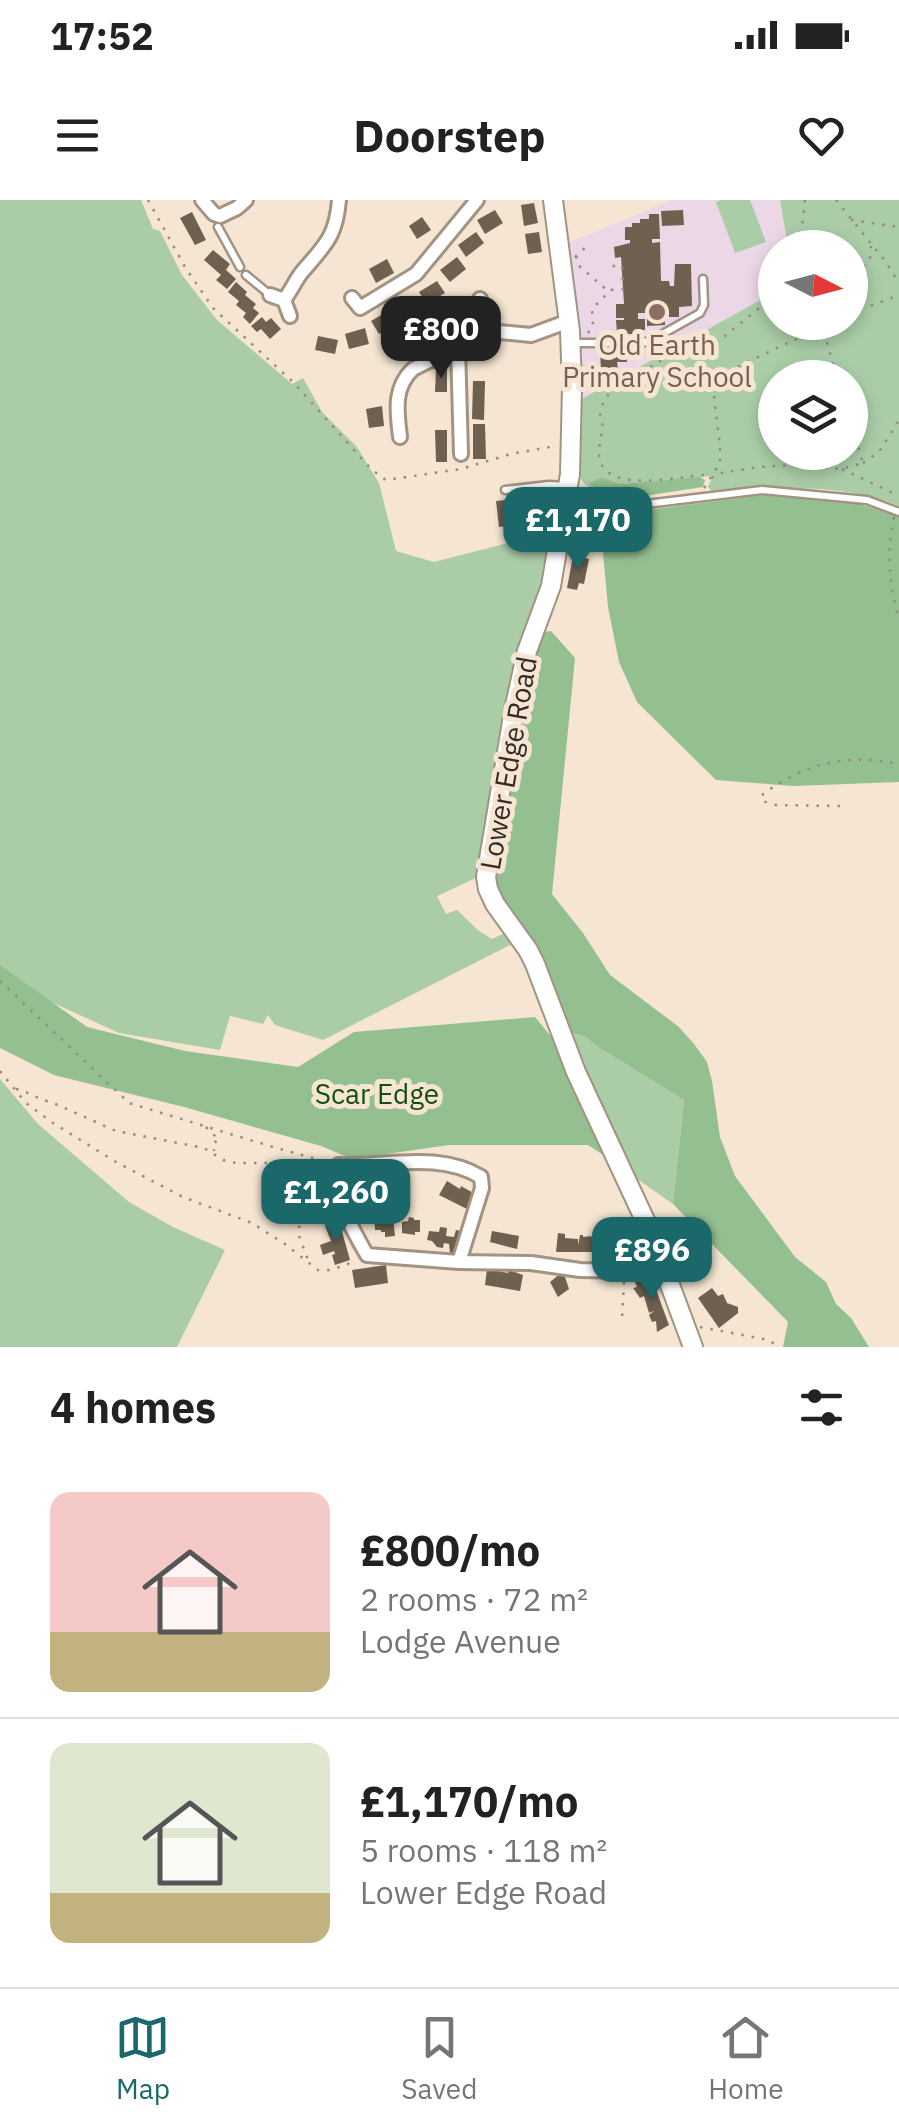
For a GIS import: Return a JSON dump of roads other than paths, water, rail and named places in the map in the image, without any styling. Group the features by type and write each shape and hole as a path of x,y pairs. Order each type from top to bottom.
{"street":[{"path":"202,200 221,222 246,200"},
{"path":"290,316 277,297 329,242 340,200"},
{"path":"352,298 360,308 416,274 478,200"},
{"name":"Lower Edge Road","path":"553,200 569,321 576,342 568,489 551,586 527,650 489,850 487,884 495,904 535,964 576,1072 650,1230 694,1347"},
{"path":"480,299 490,331"},
{"path":"400,437 397,396 413,368 490,331 531,336 569,321"},
{"path":"458,347 460,454"},
{"path":"460,1262 482,1188 481,1177 440,1162 339,1165 337,1184 367,1255 460,1262 531,1263 580,1270 664,1268"}],"lane":[{"path":"221,222 240,268"},
{"path":"246,275 277,297"},
{"path":"576,342 650,341 698,316 704,305 704,279"},
{"path":"505,490 549,485 627,505 762,490 867,500 897,512"}],"place":[{"name":"Old Earth Primary School","path":"657,312"}],"park label":[{"name":"Scar Edge","path":"377,1093"}]}
